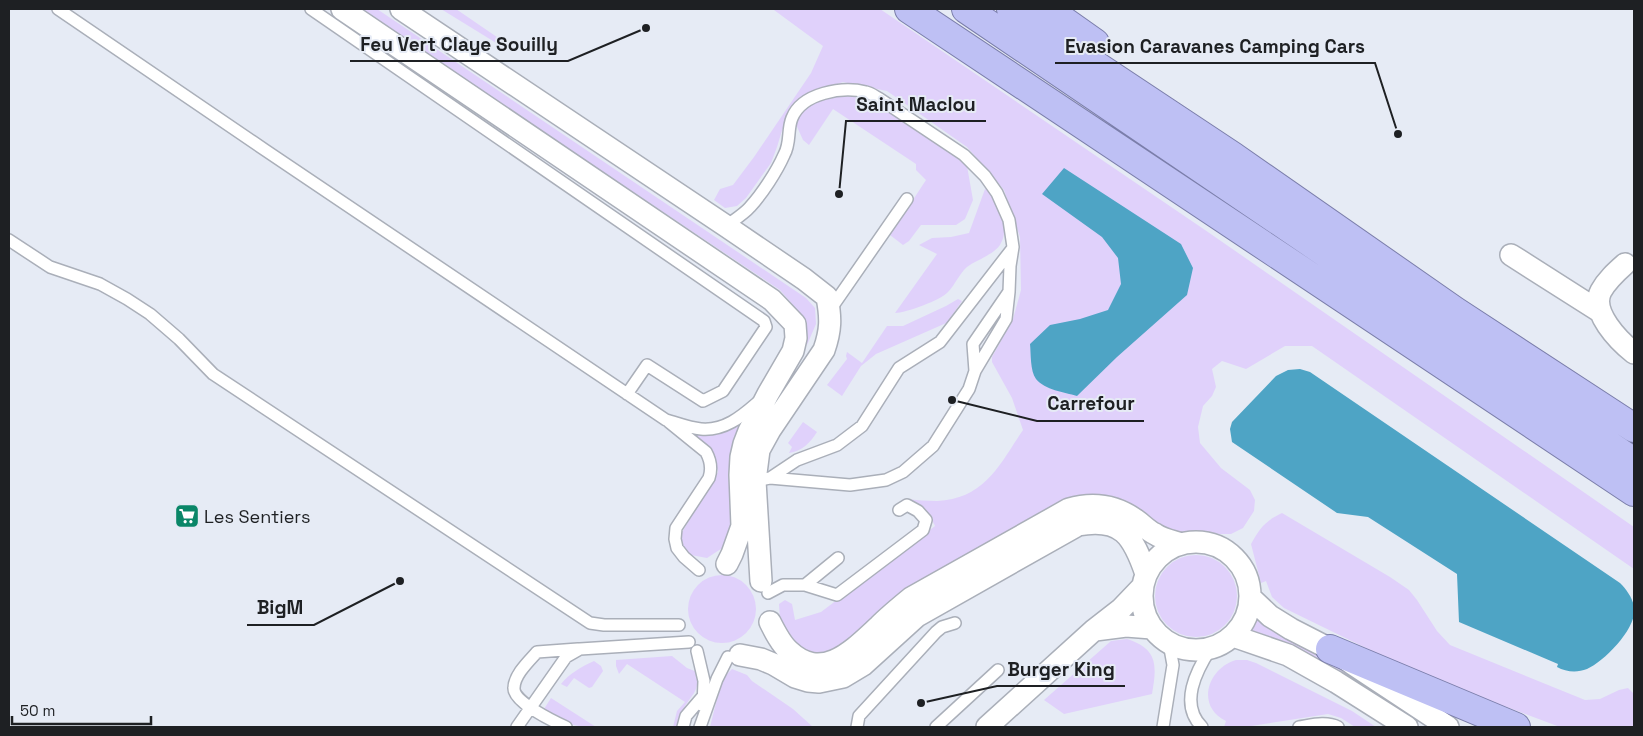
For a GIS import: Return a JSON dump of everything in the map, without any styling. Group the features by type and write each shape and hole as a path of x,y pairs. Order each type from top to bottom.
{"highway":[{"path":"909,9 1634,492"},
{"path":"966,9 1634,462"},
{"path":"1011,9 1234,157 1463,317 1634,428"},
{"path":"1047,9 1196,113 1234,157"},
{"path":"1445,365 1471,393 1564,457 1634,510"},
{"path":"1330,649 1516,727"}],"street":[{"path":"342,9 772,300 795,324 796,338 793,351 749,431 741,457 742,526 727,564"},
{"path":"401,9 726,226 827,297 830,311 829,336 824,350 770,430 759,450 762,480 764,587"},
{"path":"1511,256 1599,311 1612,332 1634,353"},
{"path":"1599,311 1600,292 1610,277 1625,264"},
{"path":"770,622 787,650 797,658 822,664 836,660 847,654 896,609 911,598 1069,509 1080,506 1104,505 1116,508 1137,520 1155,534 1181,544"},
{"path":"734,656 761,659 808,681 819,682 843,677 863,665 917,616 1078,525 1102,523 1114,526 1123,532 1136,547 1144,580 1142,601 1145,616 1152,628 1169,643 1196,650 1211,648 1233,636 1242,625 1248,612 1251,598 1248,581 1241,565 1230,553 1214,545 1198,542 1181,544 1166,550 1155,561 1144,580 1121,609 1094,630 987,727"},
{"path":"1251,598 1277,620 1330,649 1448,727"},
{"path":"1094,630 1126,626 1152,628"},
{"path":"1233,636 1288,655 1336,682 1407,727"}],"lane":[{"path":"58,9 666,420 706,452 710,458 711,472 709,478 676,528 675,539 684,557 699,570"},
{"path":"311,9 764,321 766,327 723,391 703,401 647,365 627,394"},
{"path":"726,226 750,207 774,173 786,153 790,139 790,124 795,111 807,100 821,93 842,91 866,92 880,99 964,155 985,176 997,193 1009,220 1013,248 1006,319 975,371 969,389 933,446 903,472 886,480 850,485 762,480"},
{"path":"830,311 907,199"},
{"path":"9,240 50,267 100,284 128,299 150,314 180,339 212,374 590,623 604,625 680,626"},
{"path":"762,480 797,460 837,445 862,426 899,368 940,342 1013,248"},
{"path":"666,420 699,429 718,429 742,416 768,394"},
{"path":"764,587 805,585 837,595 923,530 926,520 918,510 908,505 899,510"},
{"path":"805,585 838,558"},
{"path":"858,727 859,716 936,632 942,627 955,623"},
{"path":"1163,727 1173,665 1169,643"},
{"path":"566,727 551,720 516,697 513,690 516,680 537,652 580,648 693,646 704,681 701,722"},
{"path":"517,727 566,657 580,648"},
{"path":"1202,727 1194,716 1191,694 1196,674 1211,648"},
{"path":"701,722 717,679 734,656"},
{"path":"936,727 998,670"},
{"path":"683,727 686,716 704,695"},
{"path":"1299,727 1317,724 1338,727"}],"shaded area":[{"path":"359,9 377,9 806,298 815,308 816,324 807,345 803,320 780,290"},
{"path":"441,9 456,9 513,48 506,49"},
{"path":"769,9 880,9 1205,230 1634,527 1634,569 1312,346 1285,346 1246,369 1222,361 1212,369 1216,387 1212,396 1203,406 1198,427 1200,443 1221,468 1250,490 1255,500 1254,511 1243,528 1231,534 1198,531 1178,533 1161,528 1137,507 1111,496 1089,495 1069,499 831,652 811,653 796,646 780,619 779,604 785,600 792,604 795,620 821,612 935,526 924,508 906,499 937,501 954,499 979,487 998,467 1023,430 1012,398 992,362 992,357 1013,319 1021,290 1020,237 1004,190 967,147 887,91 843,82 800,97 784,124 771,163 746,198 737,206 725,208 714,200 720,189 733,185 754,157 811,73 823,46 774,10"},
{"path":"841,95 872,100 963,159 967,166 973,200 965,219 956,225 921,225 909,241 903,245 890,235 926,180 916,170 916,164 833,109 809,145 803,140 794,120 812,102"},
{"path":"985,189 991,192 1003,224 1004,230 1001,243 990,254 967,267 950,289 938,299 923,306 895,313 937,254 919,245 932,238 951,237 969,233"},
{"path":"958,299 962,301 951,317 953,320 876,354 861,366 842,396 827,385 847,359 847,352 862,363 887,326 903,326"},
{"path":"746,419 737,526 727,545 707,558 691,555 681,544 681,534 718,472 714,456 707,446 683,430 702,433 716,432"},
{"path":"803,422 817,432 805,446 789,453 792,447 788,443"},
{"path":"1282,513 1409,590 1437,631 1450,645 1585,700 1600,699 1628,688 1634,694 1634,727 1560,727 1504,706 1500,710 1409,669 1284,608 1272,597 1266,581 1261,583 1251,544 1257,534 1271,519"},
{"path":"1188,555 1204,555 1219,562 1230,573 1237,588 1234,612 1225,625 1204,637 1188,637 1173,630 1162,619 1155,604 1155,588 1162,573 1173,562"},
{"path":"722,575 735,578 746,585 753,596 756,609 753,622 746,633 735,640 722,643 709,640 698,633 691,622 688,609 691,596 698,585 709,578"},
{"path":"1257,620 1270,630 1321,655 1438,727 1427,727 1327,665 1283,642 1252,631"},
{"path":"1127,639 1145,648 1153,659 1155,675 1152,694 1064,714 1044,700 1111,641"},
{"path":"672,656 687,668 697,672 695,692 684,708 678,727 673,727 677,711 685,702 627,664 619,674 616,666 616,660"},
{"path":"1236,660 1247,660 1256,663 1352,711 1376,727 1355,727 1341,718 1328,714 1245,727 1224,727 1226,721 1216,714 1211,706 1208,697 1209,688 1212,679 1218,671 1226,664"},
{"path":"594,661 601,666 603,671 592,687 589,688 574,678 567,687 561,684 576,671"},
{"path":"732,669 747,675 752,681 793,709 813,727 710,727 722,679"},
{"path":"551,698 596,727 574,725 556,718 544,709"}],"water":[{"path":"1064,168 1181,244 1193,268 1187,295 1117,357 1077,396 1044,386 1036,379 1032,367 1030,344 1050,325 1080,319 1108,310 1121,284 1118,258 1102,237 1042,194"},
{"path":"1300,369 1310,372 1620,583 1632,599 1634,614 1626,633 1619,642 1603,659 1587,669 1568,671 1557,667 1558,664 1459,622 1457,574 1368,517 1337,513 1232,442 1230,429 1232,422 1276,376 1288,370"}],"place":[{"name":"Feu Vert Claye Souilly","path":"646,28"},
{"name":"Evasion Caravanes Camping Cars","path":"1398,134"},
{"name":"Saint Maclou","path":"839,194"},
{"name":"Carrefour","path":"952,400"},
{"name":"Les Sentiers","path":"187,516"},
{"name":"BigM","path":"400,581"},
{"name":"Burger King","path":"921,703"}]}
